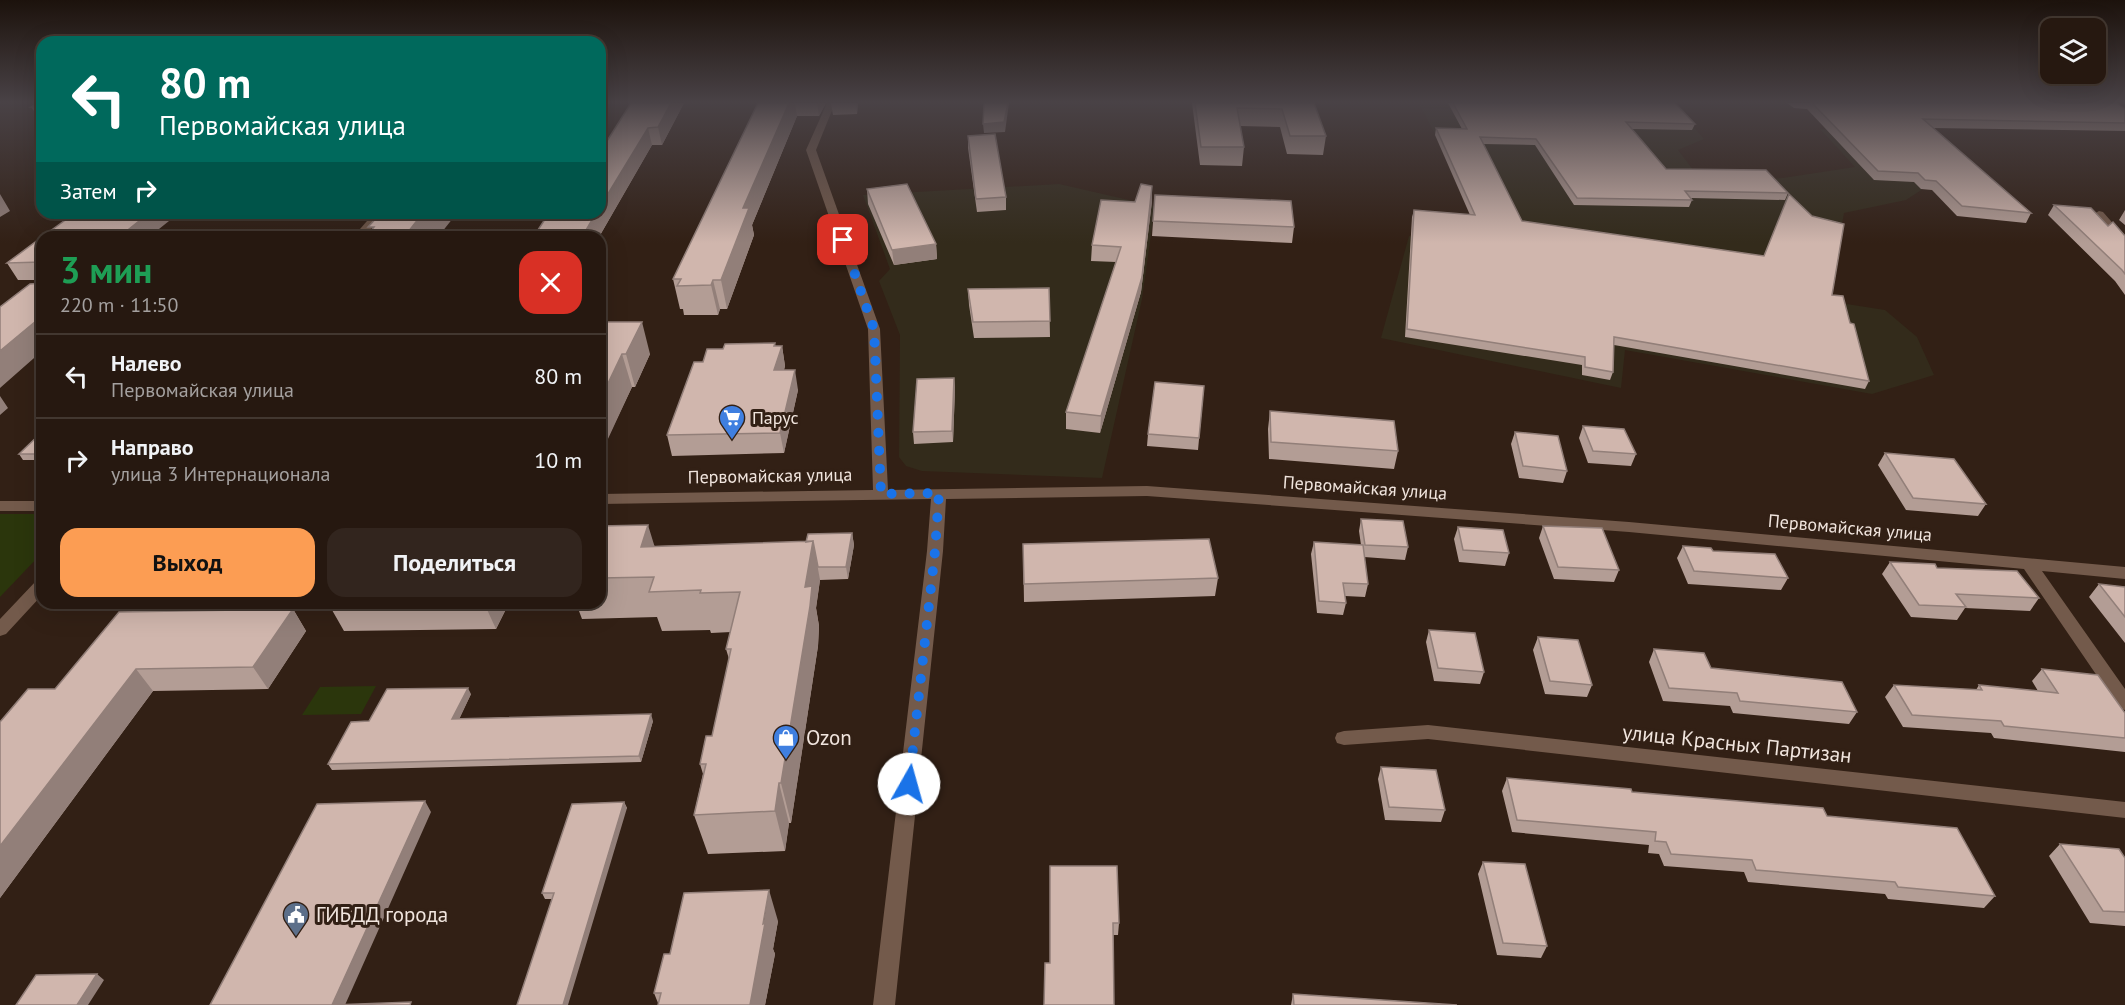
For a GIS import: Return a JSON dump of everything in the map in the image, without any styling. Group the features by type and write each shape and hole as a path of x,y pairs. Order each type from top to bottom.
{"street":[{"path":"811,150 874,329 881,494"},
{"path":"2099,214 2125,244"},
{"path":"364,231 374,219"},
{"name":"Первомайская улица","path":"606,500 1147,491 1629,527 2125,573"},
{"path":"884,1005 935,551 939,493"},
{"path":"0,506 36,506"},
{"path":"2029,564 2125,703"},
{"path":"0,630 36,591"},
{"name":"улица Красных Партизан","path":"1344,738 1428,732 2125,810"}],"shaded area":[{"path":"1443,150 1678,150 1703,183 1783,178 1855,167 1839,150 1898,150 1932,183 1906,200 1844,213 1834,270 1480,222"},
{"path":"1059,184 1155,206 1142,299 1102,478 922,471 906,466 899,457 900,335 879,281 890,269 863,195"},
{"path":"1409,236 1885,310 1917,337 1934,375 1872,394 1625,350 1621,388 1381,338"}],"green space":[{"path":"0,514 36,514 36,559 0,597"},
{"path":"376,686 361,714 302,715 320,687"}],"building":[{"path":"606,150 635,150 606,197"},
{"path":"735,150 768,150 743,208 749,208 721,280 713,280 711,285 677,286 681,279 673,279"},
{"path":"970,150 998,150 1006,197 976,199"},
{"path":"1446,150 1486,150 1522,221 1764,256 1789,194 1812,216 1844,224 1832,295 1843,296 1850,323 1854,324 1869,381 1614,337 1613,372 1585,367 1585,357 1407,329 1414,210 1475,215"},
{"path":"1544,150 1650,150 1666,169 1766,170 1788,193 1685,191 1692,200 1577,198"},
{"path":"1858,150 1959,150 2031,213 1962,206 1936,181 1925,180 1918,173 1878,171"},
{"path":"907,184 936,244 892,250 867,189"},
{"path":"1141,184 1152,186 1142,277 1101,416 1066,412 1121,247 1092,245 1101,200 1135,202"},
{"path":"1155,195 1291,201 1294,227 1153,221"},
{"path":"2054,205 2091,208 2108,226 2113,222 2125,236 2125,274 2122,270"},
{"path":"67,219 142,219 126,231 50,231"},
{"path":"375,219 418,219 409,231 371,231 374,227 368,227"},
{"path":"545,219 593,219 586,231 537,231"},
{"path":"36,241 36,262 7,263"},
{"path":"30,284 36,284 36,321 0,351 0,307"},
{"path":"1049,288 1050,321 973,322 968,289"},
{"path":"606,322 642,322 626,354 622,354 606,387"},
{"path":"775,343 774,346 782,346 774,370 795,370 780,433 667,435 694,362 703,362 707,349 723,349 725,344"},
{"path":"954,378 952,431 913,432 917,379"},
{"path":"1155,382 1204,386 1199,438 1148,434"},
{"path":"1270,411 1394,421 1398,451 1271,442"},
{"path":"1583,426 1624,429 1636,454 1593,451"},
{"path":"1515,432 1558,436 1567,471 1523,466"},
{"path":"36,438 36,454 19,454"},
{"path":"1885,453 1954,459 1986,504 1913,498"},
{"path":"1361,519 1403,521 1408,547 1365,545"},
{"path":"648,525 641,547 813,541 805,587 812,586 810,606 775,811 694,815 706,764 700,764 706,736 712,736 731,649 726,649 740,592 700,593 701,590 649,592 654,577 606,578 606,526"},
{"path":"1543,526 1602,528 1619,570 1558,567"},
{"path":"1458,527 1503,530 1509,553 1463,550"},
{"path":"852,533 846,567 818,567 813,541 806,542 808,534"},
{"path":"1209,539 1218,578 1024,584 1023,544"},
{"path":"1314,542 1363,545 1368,584 1343,583 1346,603 1319,601"},
{"path":"1683,546 1711,548 1713,551 1775,554 1788,578 1694,571"},
{"path":"1890,562 1935,564 1937,568 2017,571 2039,598 1956,594 1966,607 1919,605"},
{"path":"2099,584 2125,587 2125,617"},
{"path":"293,609 253,667 136,669 0,846 0,722 28,689 55,689 119,612"},
{"path":"1429,630 1475,633 1484,672 1438,668"},
{"path":"1538,637 1578,640 1592,685 1550,681"},
{"path":"1654,649 1704,653 1711,668 1842,682 1857,712 1740,701 1737,693 1669,688"},
{"path":"2042,669 2098,675 2125,713 2125,738 2004,726 2001,721 1912,715 1894,685 1982,690 1979,685 2058,693"},
{"path":"468,688 452,719 651,714 639,756 328,764 351,722 369,721 387,689"},
{"path":"1381,767 1436,770 1445,810 1389,807"},
{"path":"1507,778 1631,789 1632,792 1823,808 1827,816 1957,828 1995,896 1898,887 1895,882 1756,870 1752,860 1671,854 1666,842 1655,841 1656,832 1517,820"},
{"name":"ГИБДД города","path":"425,801 332,1005 210,1005 317,804"},
{"path":"624,802 563,1005 517,1005 554,893 542,893 572,804"},
{"path":"2060,844 2119,849 2125,858 2125,912 2103,911"},
{"path":"1483,862 1525,864 1547,946 1503,943"},
{"path":"1050,866 1117,866 1119,923 1113,923 1114,1005 1044,1005 1045,963 1050,963"},
{"path":"769,890 750,1005 658,1005 661,993 654,993 664,954 670,954 684,893"},
{"path":"97,974 77,1005 16,1005 36,975"},
{"path":"1293,994 1457,1005 1294,1005"},
{"path":"411,1002 410,1005 332,1005"}],"place":[{"name":"Парус","path":"732,441"},
{"name":"Ozon","path":"786,761"},
{"name":"ГИБДД города","path":"296,938"}],"route":[{"path":"843,240 874,329 881,494 939,493 935,551 909,784"}]}
